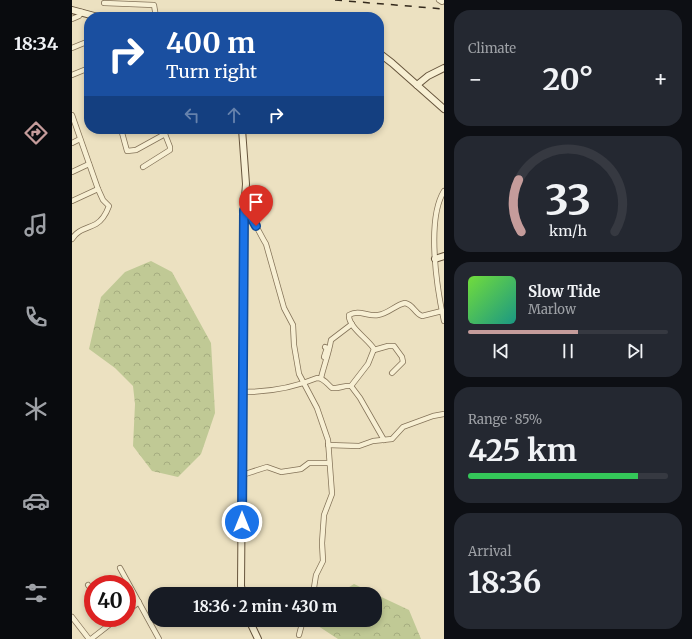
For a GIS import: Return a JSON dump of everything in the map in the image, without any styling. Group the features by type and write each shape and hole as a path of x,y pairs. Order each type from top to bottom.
{"street":[{"path":"439,0 442,2 444,0"},
{"path":"104,3 154,5 155,12"},
{"path":"72,10 82,12"},
{"path":"72,18 79,16 82,12"},
{"path":"72,48 84,43"},
{"path":"384,57 444,109"},
{"path":"417,85 428,76 444,68"},
{"path":"72,75 84,70"},
{"path":"72,115 98,189 103,200 109,206 105,216 96,224 80,230 72,239"},
{"path":"122,134 127,151 136,150 160,134"},
{"path":"143,167 149,161 170,150 165,134"},
{"path":"241,587 244,210 246,184 242,134"},
{"path":"72,143 80,139"},
{"path":"72,172 89,164"},
{"path":"72,201 98,189"},
{"path":"444,192 441,196 436,220 435,259 444,321"},
{"path":"244,210 251,217 262,234 266,244 284,308 293,325 297,364 303,382 317,408 325,430 328,445 332,494 324,515 322,543 323,561 316,575 314,587"},
{"path":"435,259 444,256"},
{"path":"374,350 352,324 349,318 352,314 356,312 372,316 379,315 405,303 413,307 418,314 422,316 442,311"},
{"path":"321,378 332,340 352,324"},
{"path":"351,386 368,364 370,356 374,350 394,346 402,357 403,362 392,373"},
{"path":"324,364 322,362 327,348 325,347"},
{"path":"243,392 263,392 282,389 321,378"},
{"path":"321,378 332,388 337,389 346,385 351,386 360,398 384,440"},
{"path":"328,445 359,446 367,442 392,439 403,427 433,416 444,414"},
{"path":"242,475 267,468 281,472 301,469 309,463 329,463"},
{"path":"120,568 159,639"},
{"path":"136,605 140,602"},
{"path":"72,617 90,639 105,627"},
{"path":"252,627 258,639"},
{"path":"299,636 301,627"}],"green space":[{"path":"151,261 172,272 211,343 215,413 201,454 178,477 152,471 133,446 135,404 133,386 115,368 89,349 101,297 125,272"},
{"path":"354,584 360,587 349,587"},
{"path":"382,597 409,610 421,639 338,639 320,627 382,627"}],"railway":[{"path":"335,0 444,9"}],"route":[{"path":"242,522 244,210 251,217 256,226"}]}
